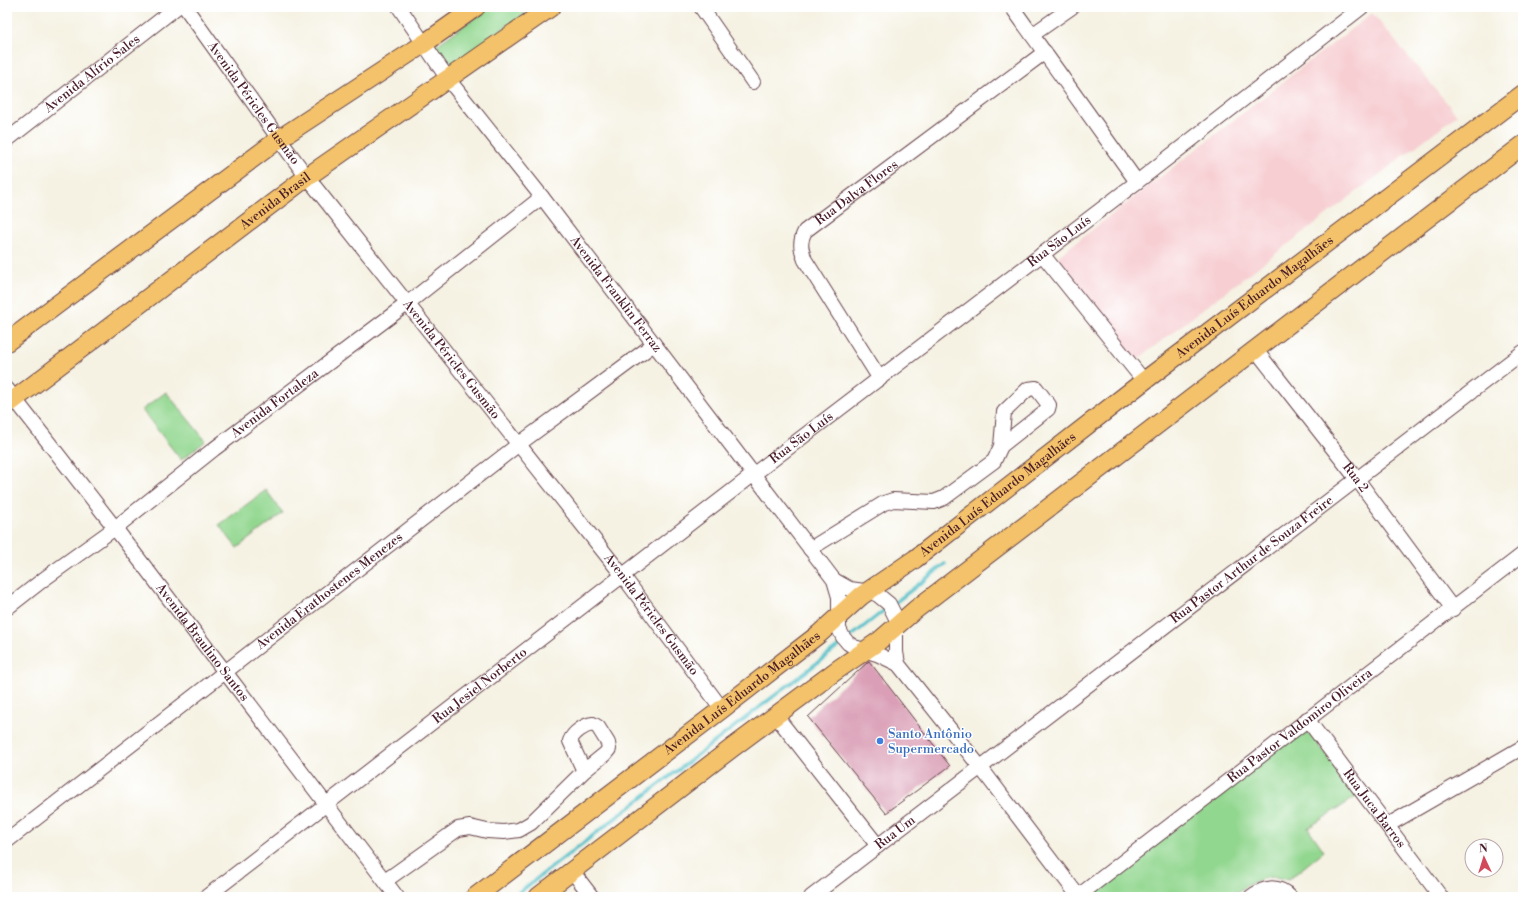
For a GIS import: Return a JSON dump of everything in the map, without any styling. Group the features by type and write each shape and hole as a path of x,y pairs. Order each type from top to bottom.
{"main road":[{"path":"7,342 279,140 425,43 476,7"},
{"name":"Avenida Brasil","path":"10,397 307,177 551,7"},
{"name":"Avenida Luís Eduardo Magalhães","path":"475,897 818,634 838,622 915,559 1144,381 1523,94"},
{"path":"538,897 776,716 860,649 880,641 896,622 915,610 1523,144"}],"street":[{"name":"Avenida Alírio Sales","path":"7,140 177,7"},
{"name":"Avenida Péricles Gusmão","path":"185,7 307,177 623,576 722,709"},
{"name":"Avenida Franklin Ferraz","path":"399,7 448,78 542,197 834,580"},
{"path":"701,7 753,82"},
{"path":"1012,7 1137,182"},
{"path":"1032,35 1072,7"},
{"name":"Rua São Luís","path":"754,474 1137,182 1362,7"},
{"name":"Rua Dalva Flores","path":"880,379 805,260 801,249 801,239 805,231 1045,52"},
{"name":"Avenida Fortaleza","path":"7,608 44,579 115,528 220,445 408,303 542,197"},
{"path":"1042,254 1144,381"},
{"name":"Avenida Erathostenes Menezes","path":"7,841 519,444 654,344"},
{"name":"Rua 2","path":"1255,349 1357,479 1452,608"},
{"name":"Rua Pastor Arthur de Souza Freire","path":"981,768 1523,352"},
{"name":"Avenida Braulino Santos","path":"10,397 115,528 397,897"},
{"path":"810,549 884,503 893,500 934,502 944,498 994,461 998,456 1001,446"},
{"name":"Rua Jesiel Norberto","path":"206,897 754,474"},
{"name":"Rua Pastor Valdomiro Oliveira","path":"1078,897 1523,554"},
{"path":"834,580 839,597 838,622 843,637 848,643 860,649 898,664"},
{"path":"834,580 850,589 872,593 889,604 896,622 895,646 898,664 981,768 1078,897"},
{"path":"776,716 878,846"},
{"name":"Rua Juca Barros","path":"1307,719 1441,897"},
{"path":"1388,825 1523,747"},
{"name":"Rua Um","path":"811,897 981,768"},
{"path":"385,881 458,829 470,827 487,831 504,832 519,830 531,823 584,771"},
{"path":"572,871 592,897"},
{"path":"1251,897 1268,888 1279,889 1289,896"}],"shaded area":[{"path":"1372,13 1457,115 1134,362 1057,257"}],"green space":[{"path":"490,7 535,7 452,65 434,47"},
{"path":"166,392 206,441 181,460 142,410"},
{"path":"266,490 283,513 237,548 219,525"},
{"path":"1303,725 1359,795 1308,828 1324,851 1288,880 1269,877 1245,887 1230,897 1091,897 1088,893"}],"building":[{"name":"Santo Antônio Supermercado","path":"869,661 950,766 886,813 808,717"}],"waterway":[{"path":"892,605 945,564"},
{"path":"848,639 887,608"},
{"path":"513,897 843,643"}],"place":[{"name":"Santo Antônio Supermercado","path":"880,741"}]}
